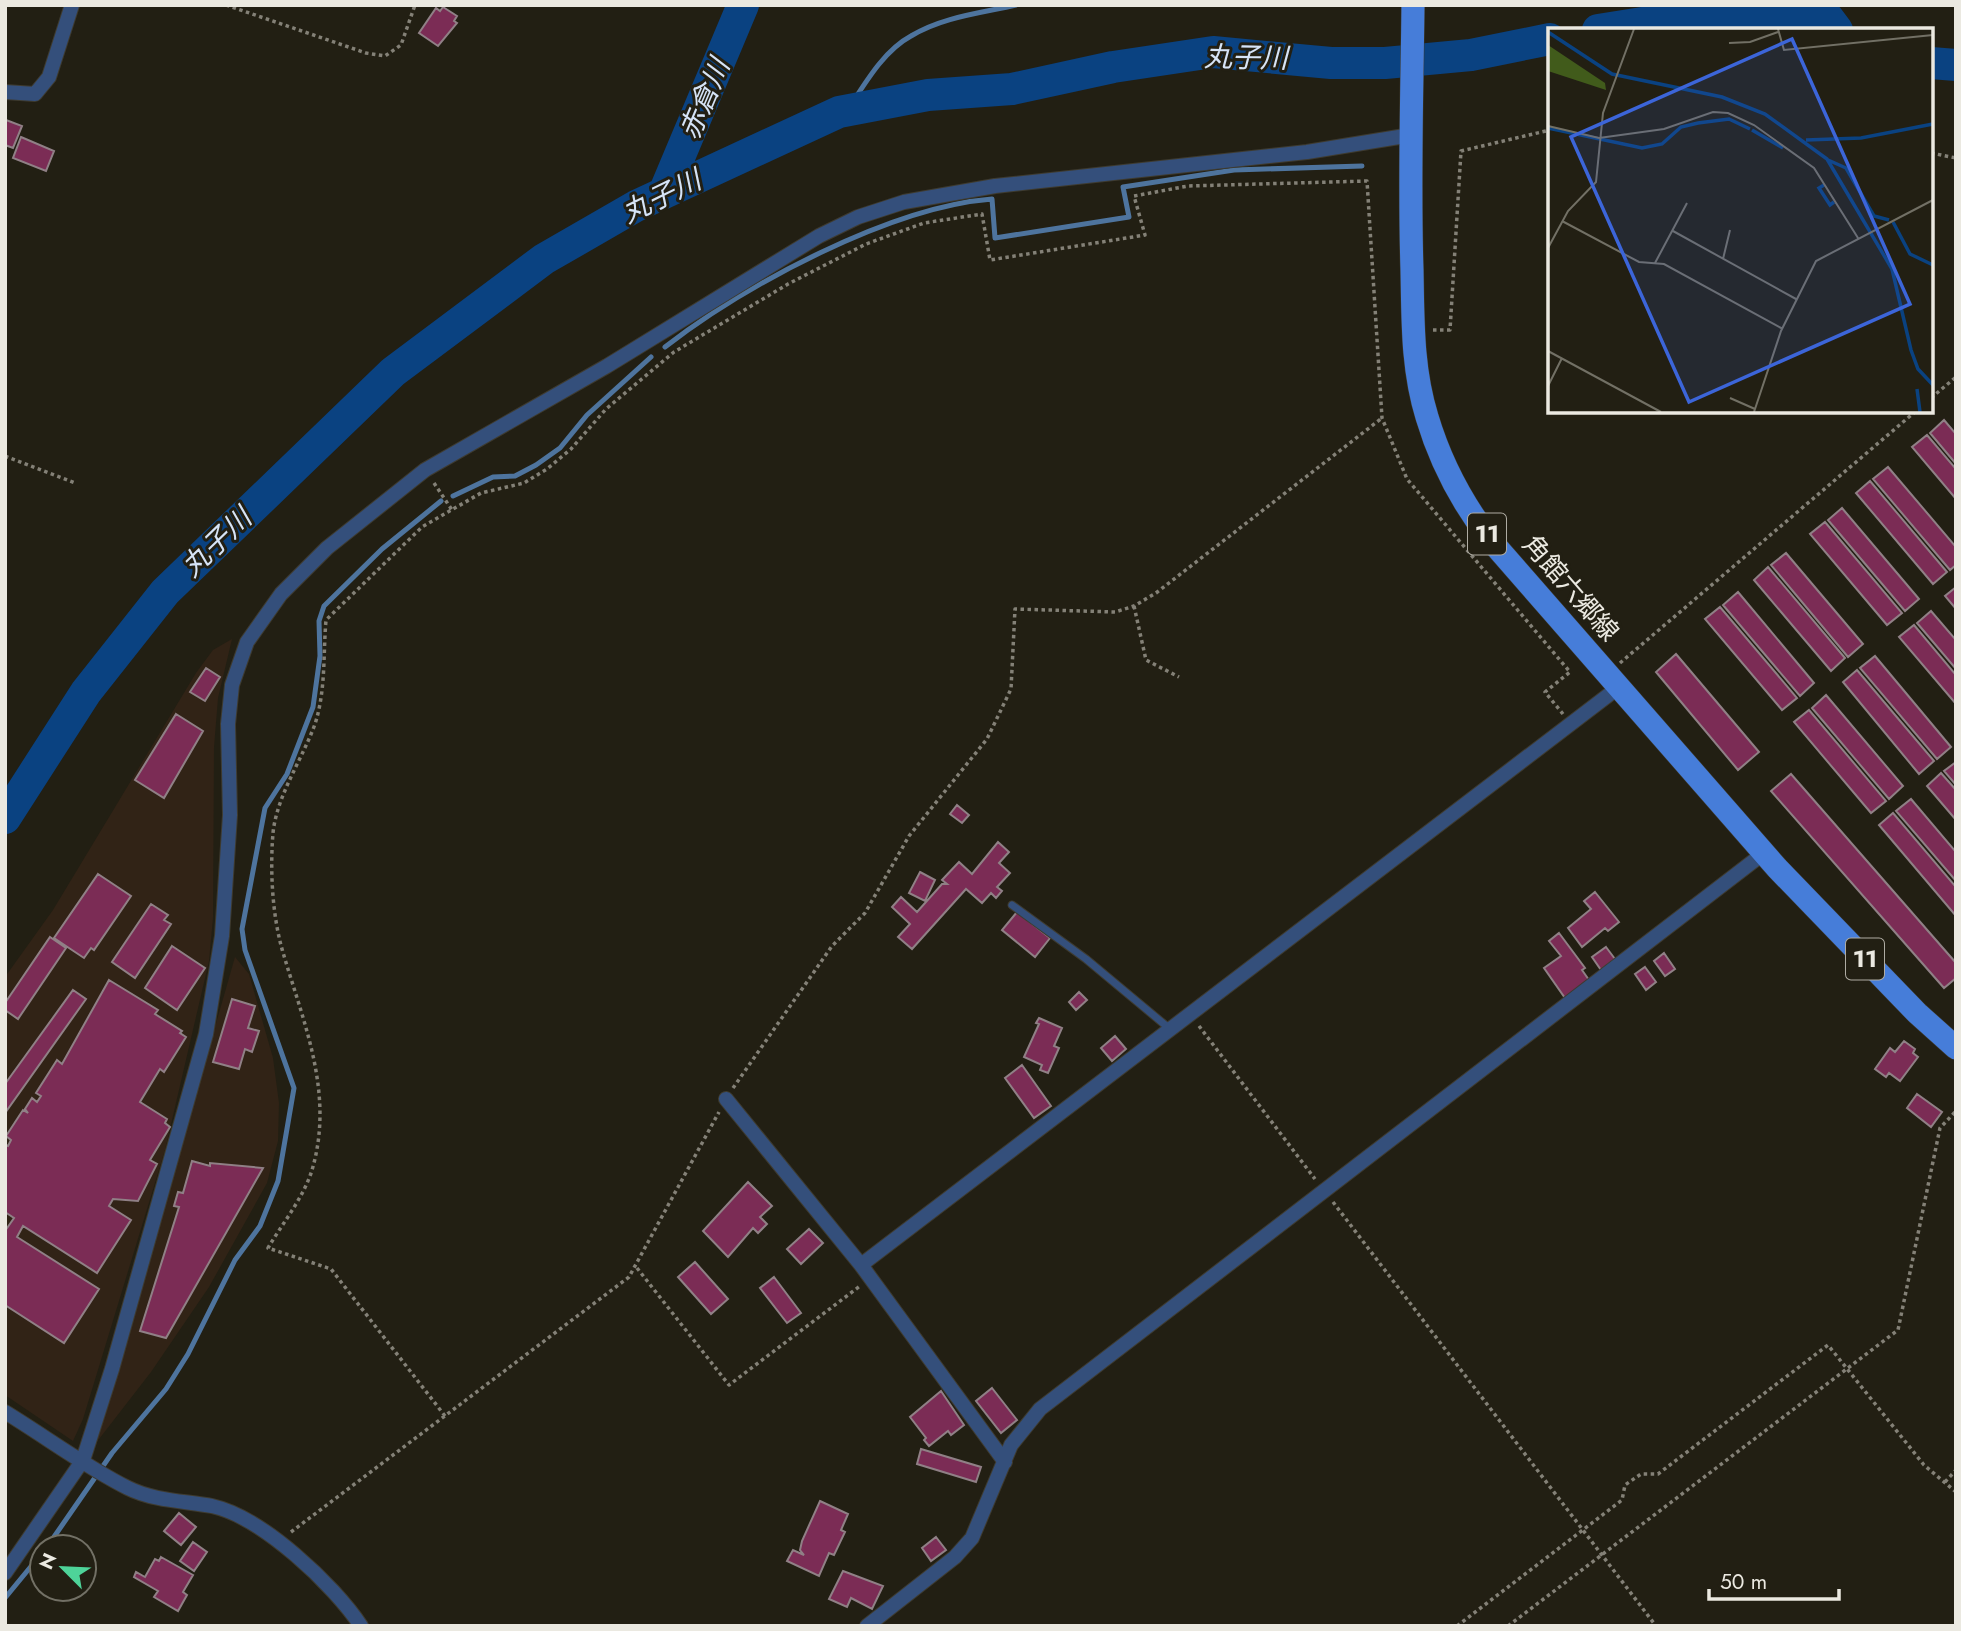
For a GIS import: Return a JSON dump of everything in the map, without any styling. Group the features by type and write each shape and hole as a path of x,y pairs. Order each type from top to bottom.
{"main road":[{"name":"角館六郷線","path":"1413,5 1413,330 1418,381 1426,416 1441,459 1472,515 1764,853 1917,1013 1956,1048"}],"street":[{"path":"5,92 35,94 49,76 72,5"},
{"path":"5,1573 86,1462 113,1369 206,1034 222,936 230,816 228,724 232,685 247,642 281,594 327,548 425,470 607,366 819,236 858,217 904,202 995,186 1307,152 1412,135"},
{"path":"860,1265 1571,723 1614,680"},
{"path":"867,1626 955,1557 972,1538 1021,1430 1040,1409 1764,853"},
{"path":"726,1098 870,1278 1005,1462"},
{"path":"5,1412 130,1490 215,1507 249,1523 278,1542 345,1602 360,1626"}],"lane":[{"path":"1012,905 1086,959 1170,1029"}],"path":[{"path":"226,5 366,53 386,56 401,45 415,5"},
{"path":"1413,330 1450,330 1461,151 1548,130"},
{"path":"1933,153 1956,158"},
{"path":"444,1416 331,1269 268,1248 312,1172 320,1132 320,1089 309,1033 281,947 274,906 273,833 278,808 315,723 325,678 326,620 422,527 481,493 524,483 547,469 571,449 606,409 674,352 788,284 866,244 923,223 982,214 990,260 1145,235 1134,196 1188,186 1367,181 1382,418 1407,479 1570,673 1545,692 1571,723"},
{"path":"1933,396 1956,377"},
{"path":"1614,680 1914,413"},
{"path":"278,1542 629,1277 637,1268 726,1098 832,946 865,913 909,836 986,739 1011,689 1015,609 1115,612 1134,606 1156,593 1382,418"},
{"path":"5,456 75,483"},
{"path":"425,470 452,510"},
{"path":"1134,606 1146,660 1179,677"},
{"path":"1190,1014 1656,1626"},
{"path":"1508,1626 1898,1330 1940,1128 1956,1111"},
{"path":"637,1268 729,1385 870,1278"},
{"path":"1457,1626 1622,1500 1625,1485 1641,1474 1658,1474 1828,1345 1924,1465 1956,1492"},
{"path":"1945,1482 1956,1470"}],"shaded area":[{"path":"232,639 218,698 214,747 213,918 209,961 165,1150 83,1419 73,1441 5,1395 5,977 53,910 196,673 213,650"},
{"path":"235,957 249,974 273,1058 279,1103 278,1141 267,1183 209,1287 151,1372 96,1443"}],"building":[{"path":"443,7 457,16 454,21 457,23 438,46 419,33 436,8 440,11"},
{"path":"6,120 22,126 13,148 5,145"},
{"path":"21,137 54,151 46,171 13,158"},
{"path":"1944,420 1956,434 1956,464 1930,433"},
{"path":"1927,435 1956,469 1956,499 1912,447"},
{"path":"1888,467 1956,547 1956,565 1950,570 1873,479"},
{"path":"1870,481 1947,572 1933,584 1856,493"},
{"path":"1842,508 1919,599 1905,611 1828,520"},
{"path":"1825,522 1902,613 1887,625 1810,534"},
{"path":"1786,553 1863,644 1848,657 1771,565"},
{"path":"1768,567 1845,658 1831,671 1754,580"},
{"path":"1956,587 1956,609 1945,596"},
{"path":"1738,592 1814,683 1800,696 1723,605"},
{"path":"1720,607 1797,698 1782,710 1705,619"},
{"path":"1931,611 1956,640 1956,669 1917,623"},
{"path":"1914,625 1956,675 1956,704 1899,637"},
{"path":"1676,654 1759,752 1738,770 1656,672"},
{"path":"1875,656 1951,747 1937,759 1860,668"},
{"path":"206,668 220,677 205,701 190,692"},
{"path":"1857,670 1934,761 1919,774 1843,682"},
{"path":"1826,695 1903,786 1889,799 1812,708"},
{"path":"1809,710 1886,801 1871,813 1794,722"},
{"path":"176,714 203,731 164,798 135,780"},
{"path":"1956,762 1956,785 1944,771"},
{"path":"1941,773 1956,790 1956,820 1927,786"},
{"path":"1791,774 1956,963 1956,978 1944,988 1771,791"},
{"path":"1911,799 1956,852 1956,881 1896,811"},
{"path":"957,805 969,815 962,823 950,814"},
{"path":"1893,813 1956,887 1956,916 1879,825"},
{"path":"998,842 1009,852 999,863 1010,873 997,887 1002,891 996,898 991,893 982,903 966,889 912,949 898,937 910,924 892,907 901,897 917,912 942,884 947,884 942,880 959,862 972,874"},
{"path":"920,872 935,880 925,901 909,893"},
{"path":"98,874 131,896 94,950 91,948 84,958 54,938"},
{"path":"1595,892 1619,922 1608,931 1605,928 1582,947 1568,928 1591,909 1584,901"},
{"path":"151,904 168,915 164,920 171,924 135,978 112,962"},
{"path":"1017,912 1050,938 1035,957 1002,930"},
{"path":"1559,933 1585,968 1582,970 1589,980 1565,998 1544,968 1561,956 1549,941"},
{"path":"50,937 66,948 18,1019 5,1010 5,1003"},
{"path":"172,946 205,968 177,1010 145,988"},
{"path":"1606,947 1615,959 1601,970 1592,957"},
{"path":"1664,953 1675,969 1665,976 1654,961"},
{"path":"1645,967 1656,982 1646,990 1635,974"},
{"path":"109,980 158,1010 155,1014 182,1031 180,1033 186,1037 164,1072 160,1069 140,1102 167,1119 165,1123 170,1127 150,1160 157,1164 138,1201 113,1199 109,1206 131,1220 97,1273 23,1226 17,1237 99,1289 64,1343 5,1305 5,1231 14,1218 5,1212 5,1145 8,1146 11,1140 6,1136 23,1110 28,1113 25,1109 32,1098 37,1102 41,1096 36,1093 57,1060 62,1064"},
{"path":"73,990 86,999 5,1113 5,1084"},
{"path":"1079,992 1087,1000 1076,1010 1069,1002"},
{"path":"232,999 255,1006 248,1028 259,1031 252,1052 245,1049 239,1069 213,1062"},
{"path":"1039,1018 1062,1028 1054,1046 1059,1048 1048,1073 1040,1070 1042,1065 1024,1057 1039,1024 1036,1023"},
{"path":"1115,1036 1126,1049 1112,1061 1101,1048"},
{"path":"1904,1041 1915,1049 1913,1053 1918,1057 1900,1081 1889,1073 1886,1077 1875,1069 1890,1048 1895,1052"},
{"path":"1022,1065 1051,1106 1034,1118 1005,1078"},
{"path":"1917,1094 1942,1112 1931,1127 1907,1108"},
{"path":"192,1161 210,1166 210,1163 263,1168 166,1338 140,1331 179,1207 174,1206 178,1192 183,1193"},
{"path":"748,1182 772,1206 760,1217 767,1224 758,1233 753,1228 728,1257 703,1231"},
{"path":"809,1229 823,1243 801,1264 787,1249"},
{"path":"695,1262 728,1299 711,1314 678,1277"},
{"path":"774,1277 801,1313 787,1323 760,1288"},
{"path":"992,1388 1017,1420 1001,1433 976,1401"},
{"path":"941,1391 964,1425 951,1435 948,1431 929,1446 910,1417"},
{"path":"921,1449 981,1467 976,1482 917,1464"},
{"path":"820,1501 848,1514 841,1530 845,1532 834,1555 829,1553 819,1576 787,1561 793,1550 804,1555 800,1550 802,1541"},
{"path":"179,1513 196,1527 181,1545 164,1531"},
{"path":"936,1537 946,1550 931,1561 922,1548"},
{"path":"193,1542 207,1552 194,1571 180,1561"},
{"path":"161,1557 193,1575 183,1592 187,1595 178,1611 154,1597 158,1591 134,1577 136,1572 145,1577 155,1559 159,1561"},
{"path":"843,1571 883,1586 872,1609 851,1598 847,1607 829,1599"}],"waterway":[{"name":"赤倉川","path":"664,193 743,5"},
{"path":"847,111 883,59 901,42 936,24 1016,5"},
{"name":"丸子川","path":"1611,28 1693,15 1828,18 1836,28"},
{"name":"丸子川","path":"5,818 86,692 165,592 393,372 544,259 636,206 839,112 928,95 1012,89 1113,67 1213,52 1331,63 1385,63 1471,55 1548,39"},
{"name":"丸子川","path":"1933,63 1956,65"},
{"path":"665,347 736,299 820,253 865,233 952,205 992,199 995,238 1129,217 1123,187 1234,170 1362,166"},
{"path":"453,496 493,477 515,476 536,465 560,448 587,415 651,357"},
{"path":"57,1533 112,1453 166,1389 188,1354 235,1260 260,1226 278,1181 294,1088 245,950 242,929 265,808 287,774 313,707 320,656 319,621 324,606 382,549 441,501"},
{"path":"5,1598 28,1570"}]}
